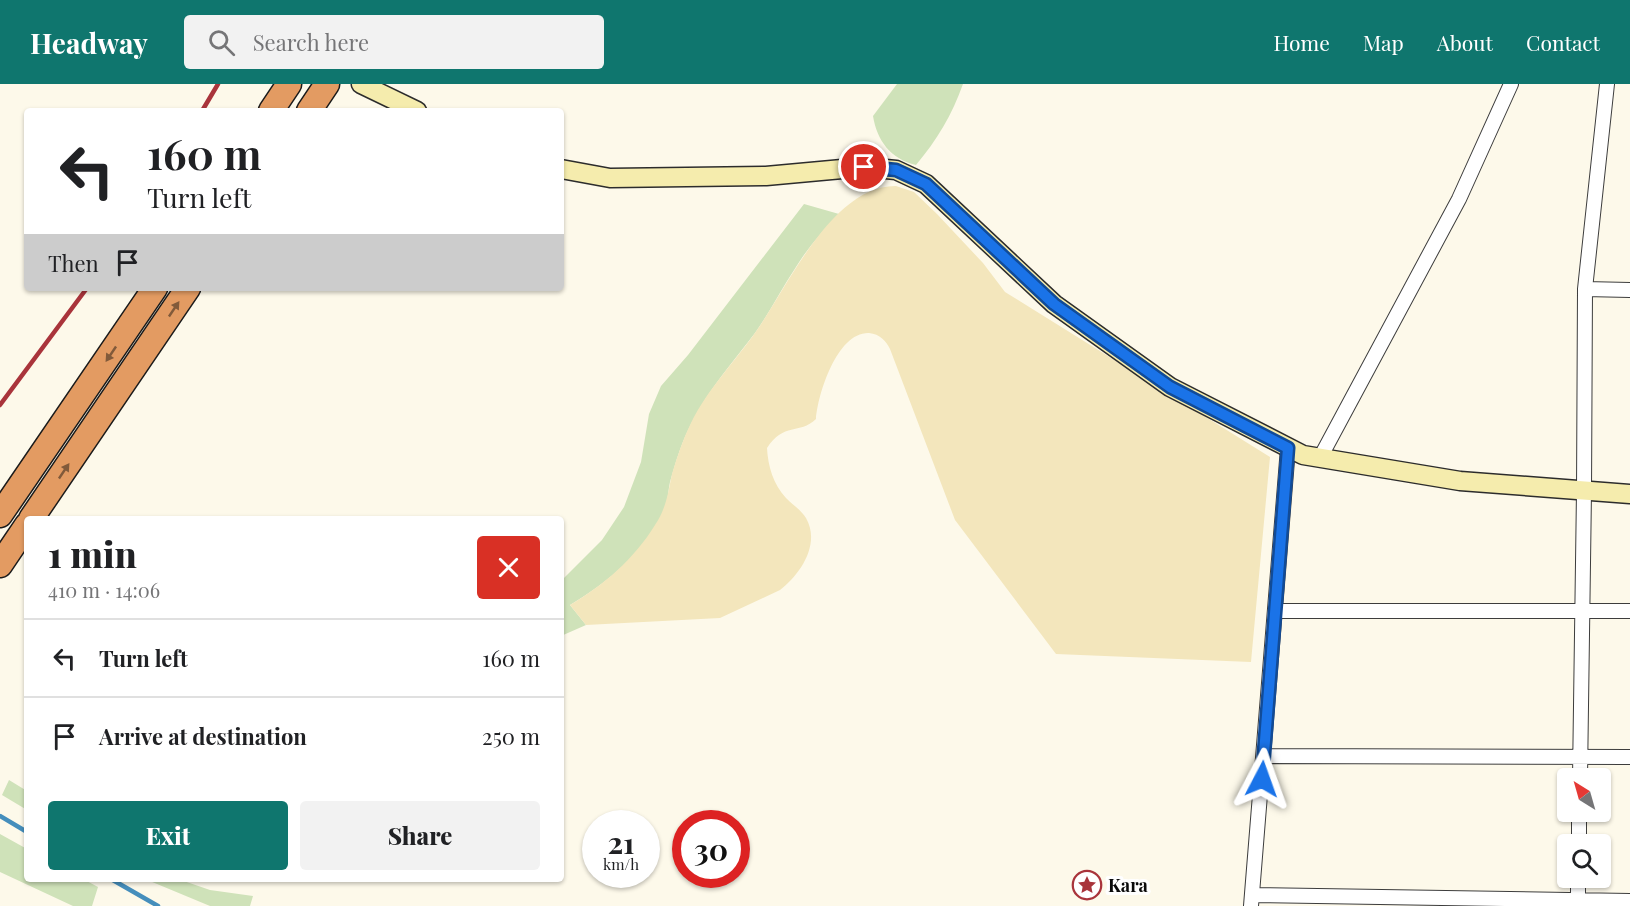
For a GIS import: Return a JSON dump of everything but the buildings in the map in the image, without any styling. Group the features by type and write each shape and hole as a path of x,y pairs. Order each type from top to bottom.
{"highway":[{"path":"274,108 289,84"},
{"path":"311,108 327,84"},
{"path":"0,515 153,291"},
{"path":"33,516 186,291"},
{"path":"0,565 24,529"}],"street":[{"path":"361,84 411,108"},
{"path":"1320,458 1459,199 1510,84"},
{"path":"1580,768 1585,289 1607,84"},
{"path":"564,170 610,178 766,177 864,167 896,170 926,184 1054,304 1170,387 1302,455 1460,481 1630,494"},
{"path":"1585,289 1630,290"},
{"path":"1288,448 1252,900 1630,901"},
{"path":"1275,611 1630,611"},
{"path":"1264,756 1630,757"},
{"path":"1578,888 1578,901"}],"green space":[{"path":"897,84 963,84 943,127 916,165 892,153 882,141 875,125 873,116"},
{"path":"804,204 839,214 806,253 760,325 699,410 679,451 666,506 658,524 637,552 612,576 570,605 586,625 564,635 564,578 602,540 624,507 641,462 649,414 661,386 688,355"},
{"path":"9,780 24,789 24,808 2,795"},
{"path":"0,834 24,847 24,882 89,882 98,887 92,906 73,906 0,872"},
{"path":"152,882 187,882 210,890 253,896 250,906 210,906"}],"sand":[{"path":"896,186 914,192 937,214 983,263 1005,292 1270,457 1251,662 1056,654 955,520 890,349 882,338 869,333 858,335 839,353 825,381 816,419 804,427 779,435 767,448 770,468 778,487 804,515 810,528 810,548 806,558 787,584 780,590 720,618 586,625 570,605 595,589 617,570 647,537 662,513 680,448 698,410 757,330 814,241 852,202 873,190"}],"waterway":[{"path":"0,816 24,830"},
{"path":"116,882 158,906"}],"railway":[{"path":"204,108 218,84"},
{"path":"0,405 85,291"}],"place":[{"name":"Kara","path":"1087,885"}],"route":[{"path":"864,167 896,170 926,184 1054,304 1170,387 1288,448 1262,779"}]}
